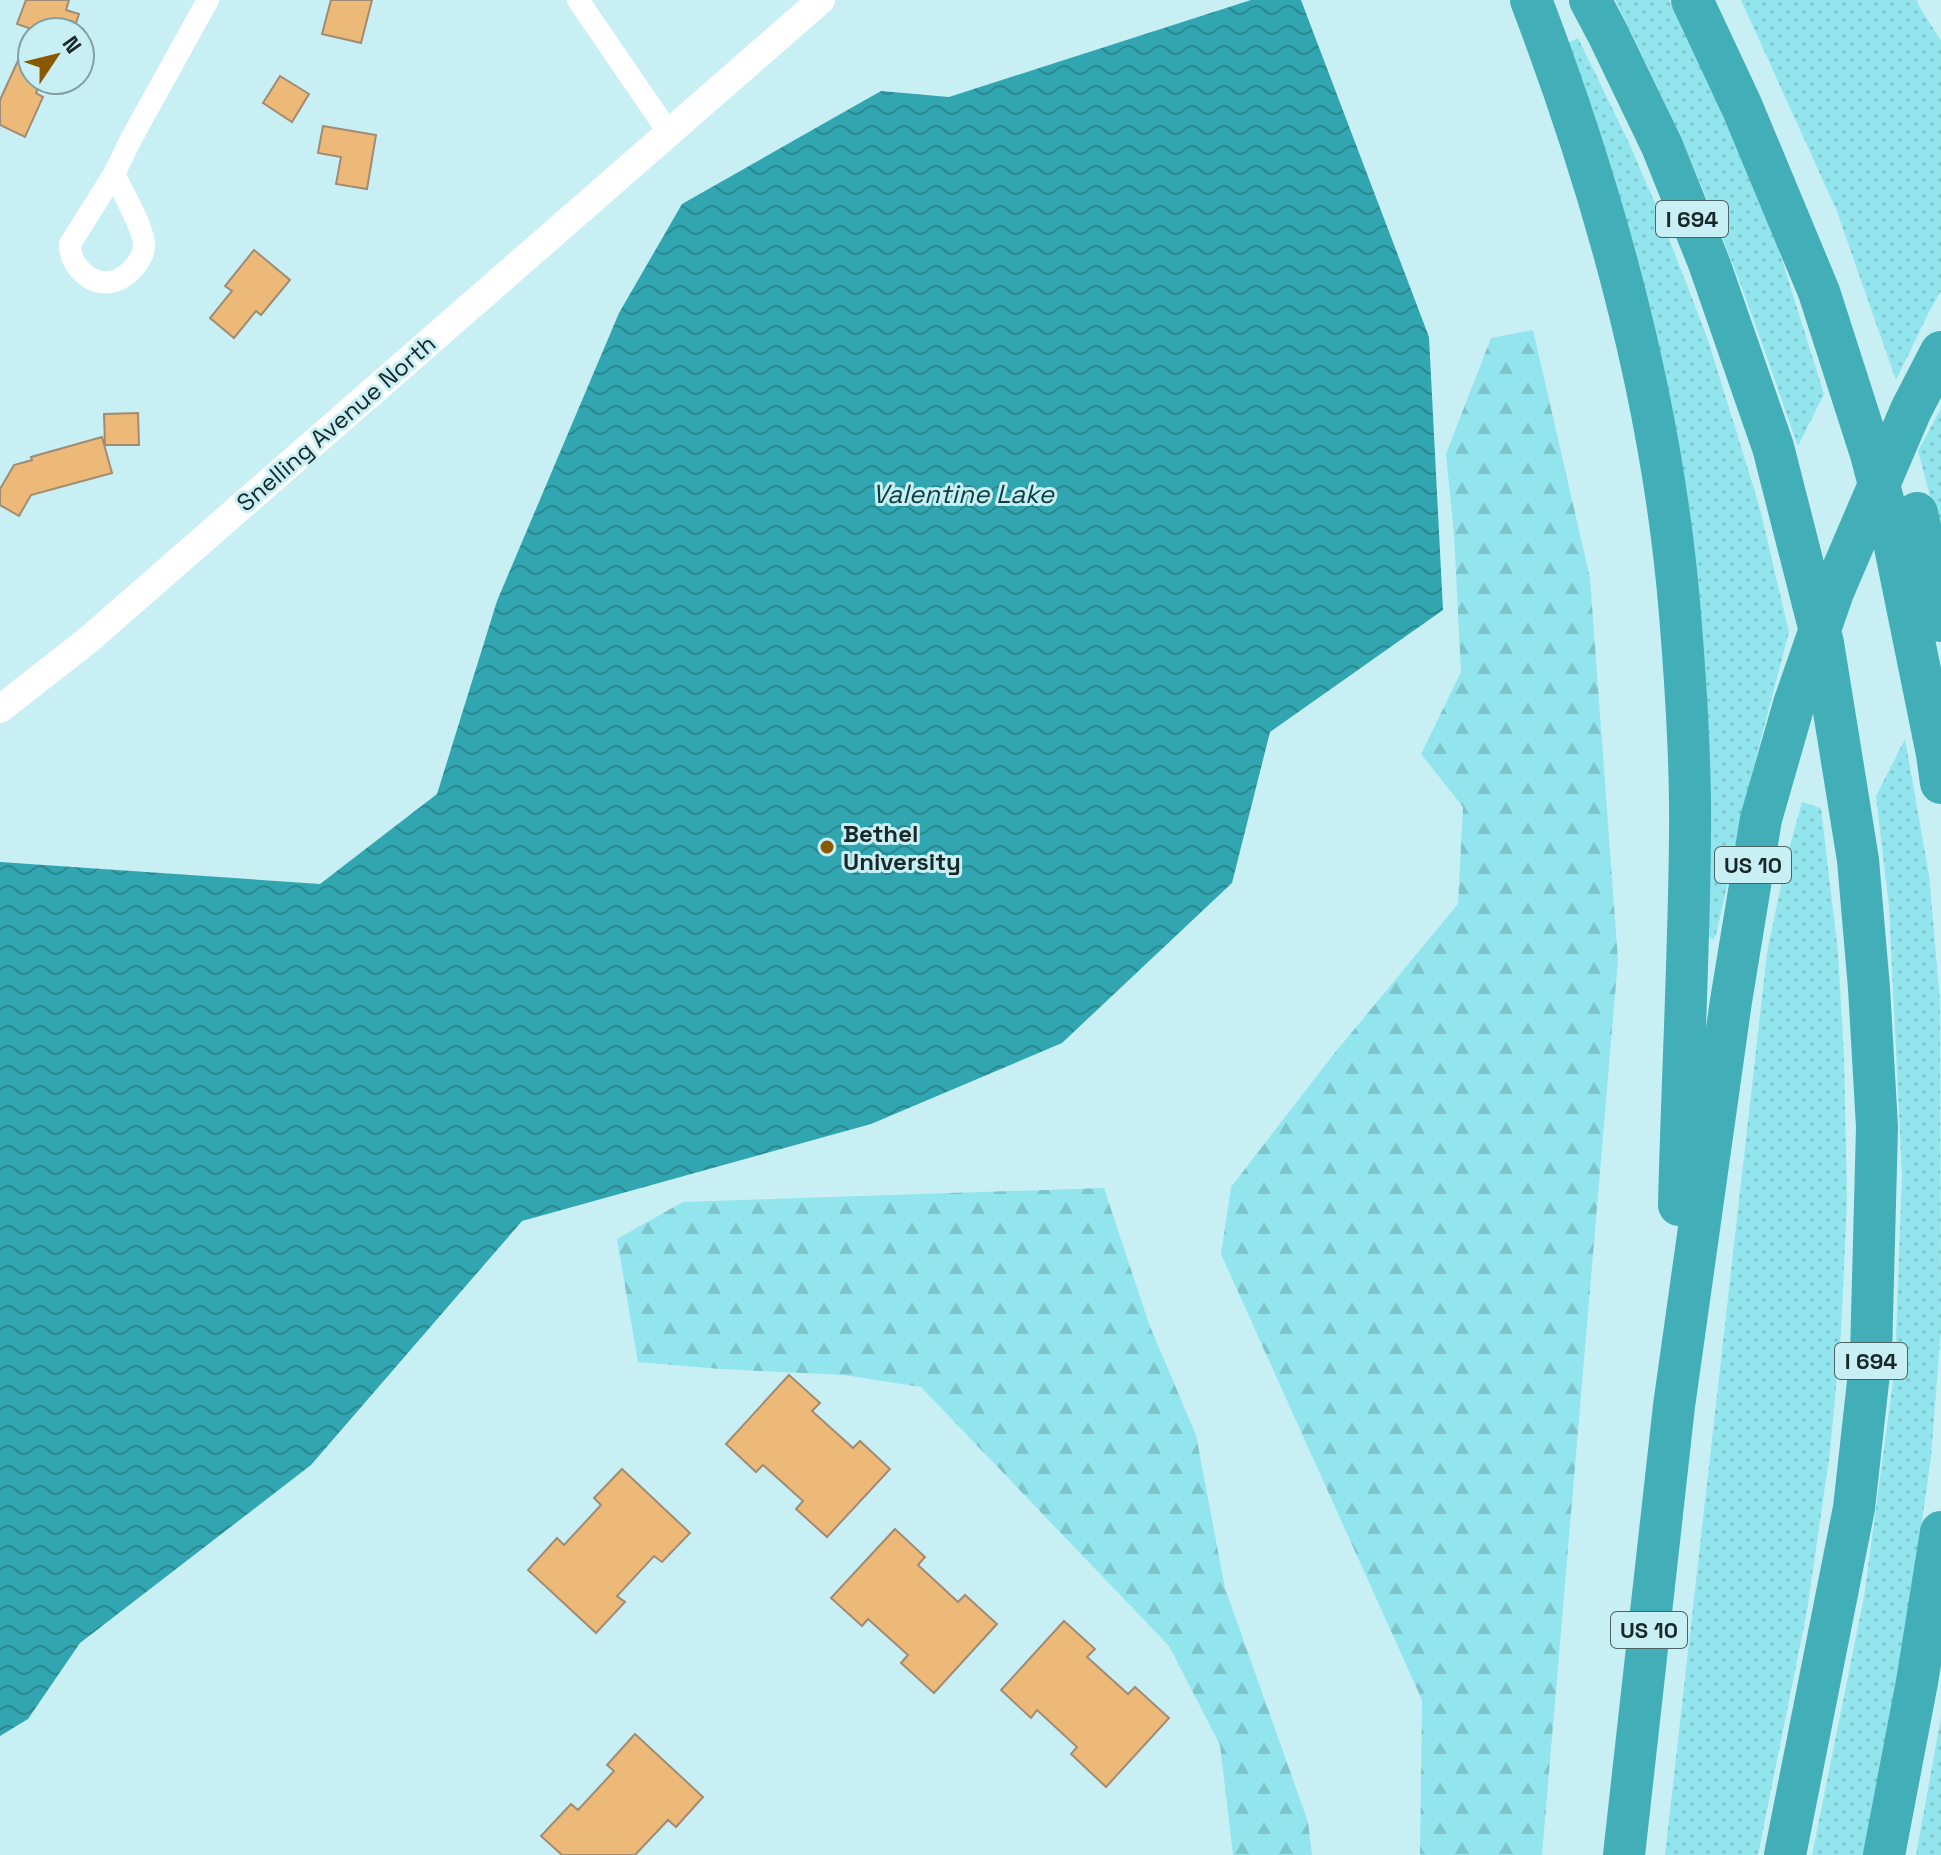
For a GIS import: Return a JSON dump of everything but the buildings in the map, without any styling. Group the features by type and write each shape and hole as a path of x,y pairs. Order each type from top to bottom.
{"highway":[{"path":"1531,0 1592,175 1632,319 1655,433 1677,586 1690,832 1674,1406"},
{"name":"I 694","path":"1590,0 1668,161 1709,263 1773,447 1823,643 1858,860 1877,1127 1871,1355 1854,1508 1785,1855"},
{"path":"1692,0 1889,419 1908,478 1941,621"},
{"path":"1715,0 1748,65 1819,237 1894,542 1939,768"},
{"name":"US 10","path":"1624,1855 1674,1406 1731,1001 1761,819 1794,704 1833,592 1911,410 1941,352"},
{"path":"1884,1855 1917,1682 1941,1532"}],"street":[{"path":"114,174 208,0"},
{"path":"578,0 669,133"},
{"name":"Snelling Avenue North","path":"0,709 87,641 821,0"}],"green space":[{"path":"1615,0 1669,0 1702,64 1767,212 1824,394 1798,446 1705,195"},
{"path":"1741,0 1917,0 1941,41 1941,291 1896,380 1836,209"},
{"path":"1578,38 1630,145 1708,340 1759,505 1789,632 1713,940 1708,935 1703,678 1567,43"},
{"path":"1533,330 1590,578 1618,960 1542,1855 1420,1855 1422,1700 1221,1254 1231,1187 1333,1055 1458,904 1463,807 1421,754 1461,672 1454,534 1446,454 1491,338"},
{"path":"1941,408 1941,537 1918,451"},
{"path":"1905,739 1929,875 1940,1000 1941,1329 1931,1457 1909,1615 1865,1855 1812,1855 1864,1597 1895,1366 1902,1174 1889,907 1876,796"},
{"path":"1802,802 1821,808 1838,952 1844,1056 1847,1200 1841,1333 1830,1452 1807,1611 1758,1855 1665,1855 1767,953 1787,856"},
{"path":"1104,1188 1149,1324 1196,1435 1225,1588 1308,1822 1312,1855 1233,1855 1220,1745 1169,1646 921,1387 843,1375 638,1362 617,1239 683,1202"},
{"path":"1941,1717 1941,1855 1916,1855"}],"water":[{"name":"Valentine Lake","path":"1251,0 1301,0 1429,337 1443,610 1270,732 1232,883 1062,1043 871,1124 522,1221 311,1465 80,1643 28,1719 0,1736 0,862 320,884 437,794 497,601 619,313 682,204 881,91 949,97"}],"place":[{"name":"Bethel University","path":"827,847"}]}
